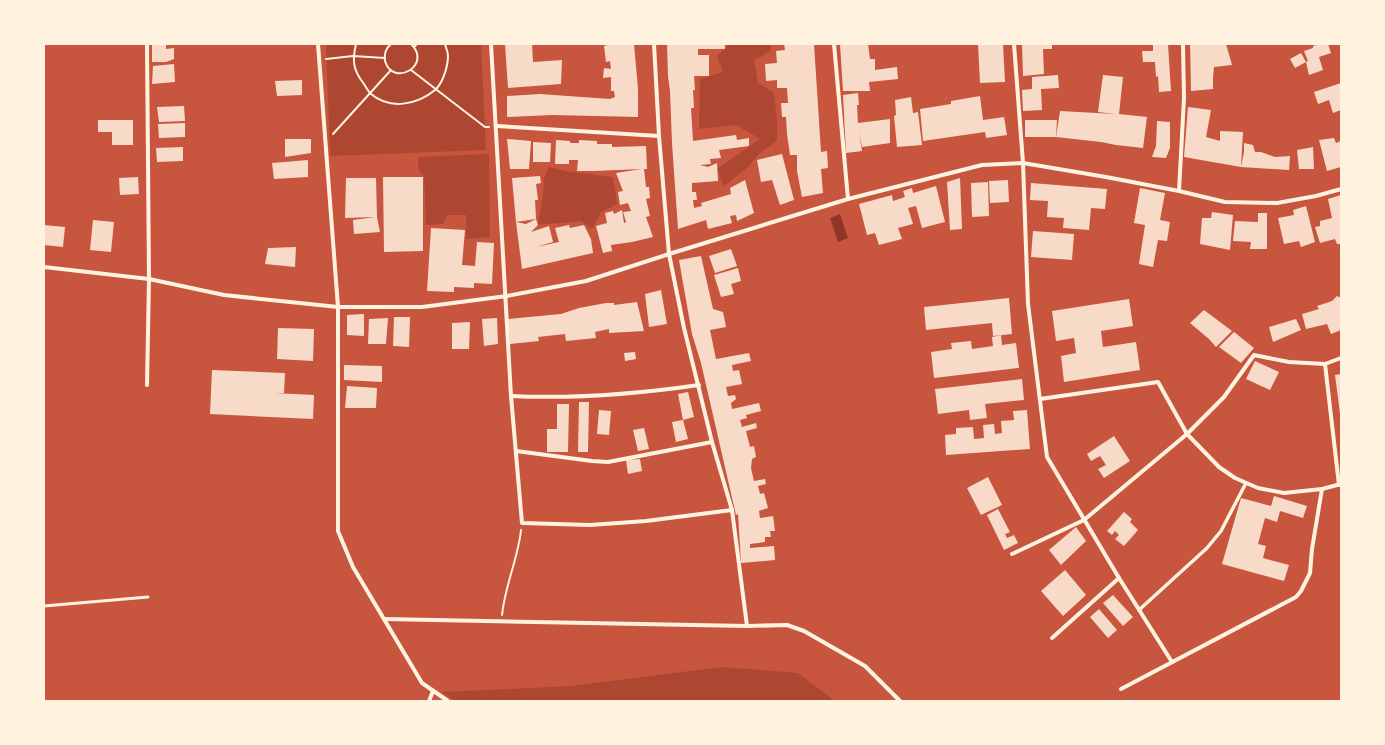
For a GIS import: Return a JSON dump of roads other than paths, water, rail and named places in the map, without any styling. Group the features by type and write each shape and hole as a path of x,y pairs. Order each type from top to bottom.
{"street":[{"path":"147,44 147,385"},
{"path":"318,44 338,307 338,531 353,567 422,683 448,701"},
{"path":"491,44 497,126 511,396 522,523 590,525 646,521 732,510"},
{"path":"654,44 659,136 669,254 684,328 712,442 732,510 747,626"},
{"path":"834,44 848,199"},
{"path":"1014,44 1023,163 1028,304 1047,457 1084,520 1172,662"},
{"path":"1179,191 1184,98 1183,44"},
{"path":"497,126 659,136"},
{"path":"44,267 148,279 224,296 338,307 422,307 506,296 586,281 848,199 982,165 1023,163 1179,191 1225,202 1277,203 1316,196 1341,189"},
{"path":"1012,554 1084,520 1187,434 1224,397 1254,355 1289,362 1325,364 1341,358"},
{"path":"1040,399 1158,382 1187,434 1219,467 1235,478 1258,488 1284,493 1322,489 1340,485 1325,364"},
{"path":"511,396 566,396 648,392 699,385"},
{"path":"516,452 608,462 712,442"},
{"path":"1139,610 1207,548 1221,531 1246,483"},
{"path":"1121,689 1296,597 1301,591 1310,573 1312,549 1322,489"},
{"path":"1052,638 1120,578"},
{"path":"384,619 747,626 787,625 804,630 865,666 900,701"},
{"path":"429,701 433,691"}],"lane":[{"path":"44,606 148,597"}]}
